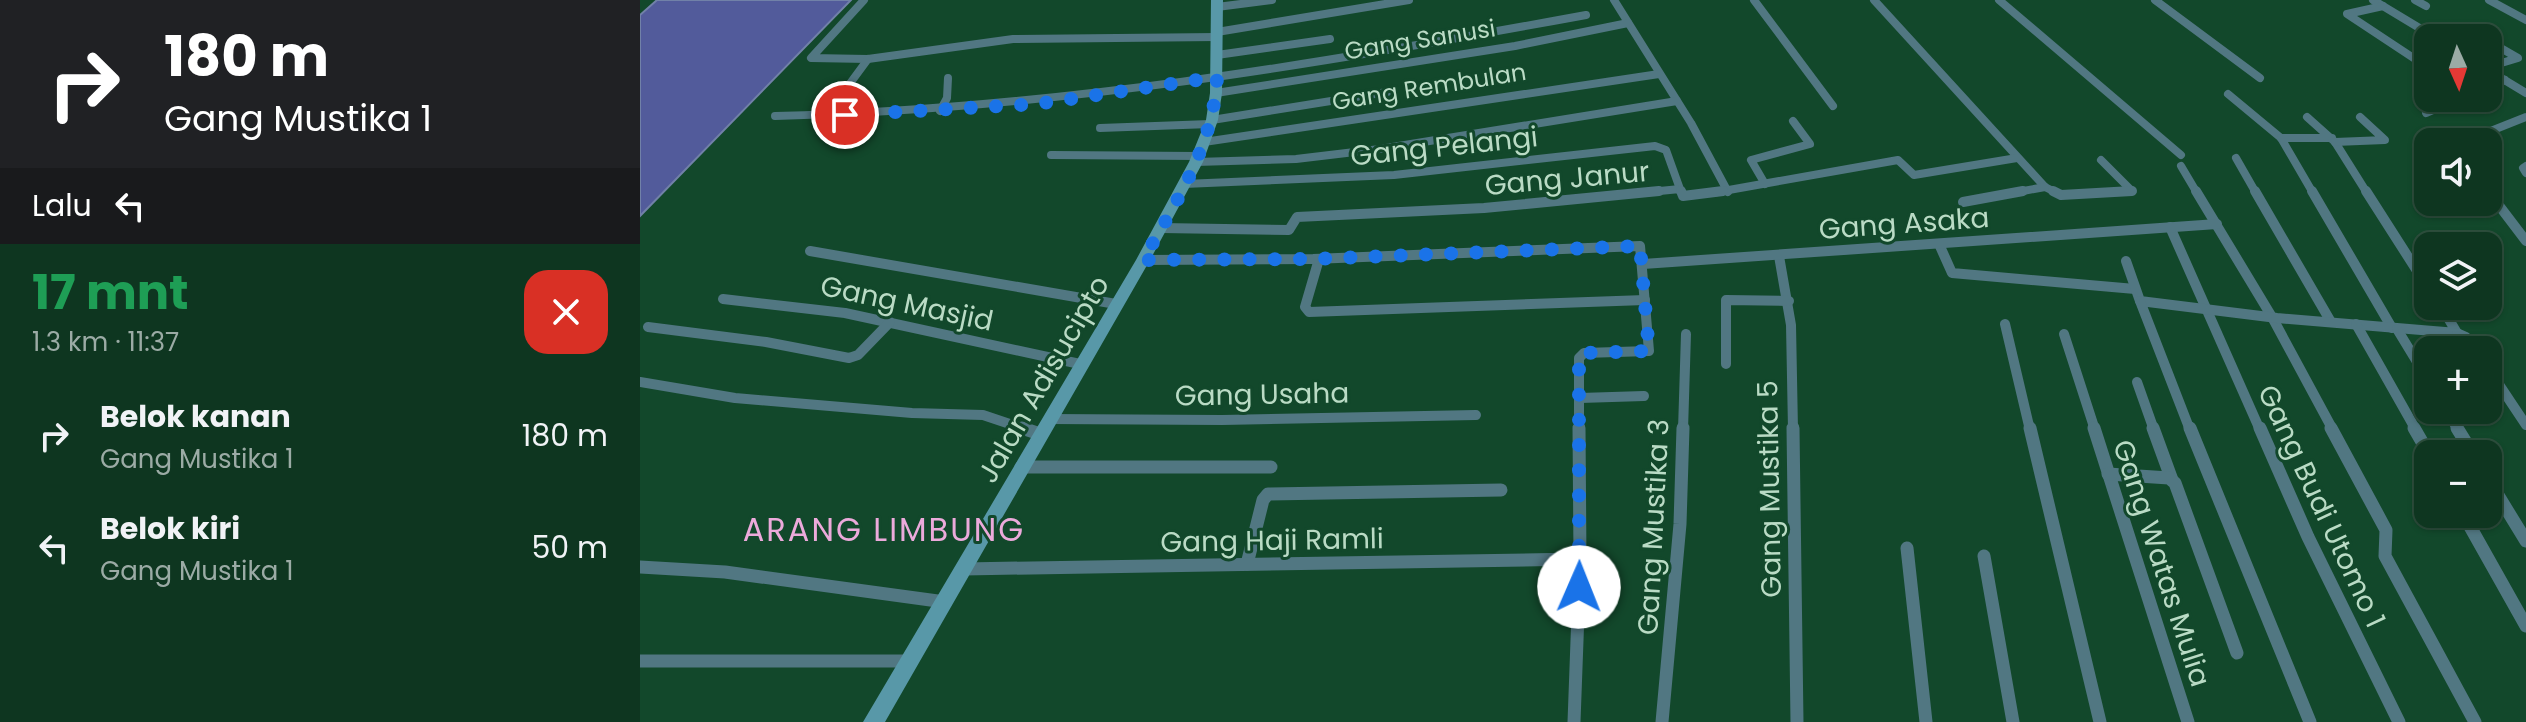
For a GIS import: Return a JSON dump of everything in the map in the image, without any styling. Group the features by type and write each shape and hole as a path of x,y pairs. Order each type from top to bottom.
{"main road":[{"name":"Jalan Adisucipto","path":"873,722 1143,260 1200,153 1211,122 1217,85 1217,4"}],"street":[{"path":"864,0 811,58 868,59 1013,39 1217,34 1409,0"},
{"path":"1217,4 1272,0"},
{"path":"1614,0 1677,101 1728,192"},
{"path":"1754,0 1833,106"},
{"path":"1874,0 2045,187 2061,195 2132,191 2101,160"},
{"path":"1999,0 2181,161 2272,317 2386,530 2385,556 2475,722"},
{"path":"2155,0 2260,78"},
{"path":"2373,0 2414,25"},
{"path":"2415,0 2426,6"},
{"path":"2489,0 2526,20"},
{"path":"2383,6 2347,14 2414,58"},
{"path":"775,116 940,111 1217,85 1295,66 1586,15"},
{"name":"Gang Sanusi","path":"1217,85 1515,46 1628,23"},
{"path":"1217,55 1330,39"},
{"path":"2502,49 2518,58 2502,63"},
{"path":"826,116 868,59"},
{"name":"Gang Rembulan","path":"1200,153 1659,74"},
{"path":"940,111 947,98 948,78"},
{"path":"2502,78 2525,91"},
{"path":"1100,128 1211,122 1387,92"},
{"path":"2228,94 2281,138 2414,359"},
{"path":"1051,155 1200,153 1296,159 1380,149 1677,101"},
{"path":"2307,117 2334,140 2414,266"},
{"path":"2281,138 2385,140 2360,117"},
{"path":"2498,128 2526,117"},
{"path":"1765,184 1751,160 1810,144 1793,121"},
{"name":"Gang Pelangi","path":"1184,184 1394,175 1655,146 1666,150 1680,189"},
{"name":"Gang Janur","path":"1161,228 1289,230 1297,217 1484,208 1680,189 1683,196 1689,197 1898,160 1903,161 1914,175 2017,158"},
{"path":"2236,158 2331,322"},
{"path":"2526,166 2523,168 2526,173"},
{"path":"1963,202 2045,187"},
{"path":"2502,209 2526,241"},
{"name":"Gang Asaka","path":"1643,264 2217,224"},
{"name":"Gang Budi Utomo 1","path":"2170,227 2308,537 2399,722"},
{"path":"1939,244 1952,273 2137,295 2272,317 2464,336"},
{"path":"1143,260 1319,259 1640,248 1649,351 1584,353 1579,358 1580,559 1574,722"},
{"path":"810,251 1116,304"},
{"name":"Gang Mustika 5","path":"1779,256 1789,301 1797,722"},
{"path":"1319,259 1305,307 1309,312 1645,300"},
{"path":"2126,261 2236,547 2310,722"},
{"name":"Gang Masjid","path":"723,299 803,306 1080,364"},
{"path":"1726,364 1726,300 1789,301"},
{"path":"2449,320 2457,333"},
{"path":"648,327 766,342 849,358 858,355 890,322"},
{"path":"2005,324 2100,722"},
{"path":"2356,324 2421,440"},
{"name":"Gang Mustika 3","path":"1662,722 1680,524 1686,334"},
{"name":"Gang Watas Mulia","path":"2064,334 2188,722"},
{"path":"640,382 735,398 912,413 983,415 1040,434"},
{"path":"2137,382 2237,653"},
{"path":"2502,389 2526,425"},
{"path":"1580,398 1644,396"},
{"name":"Gang Usaha","path":"1049,419 1222,420 1476,415"},
{"path":"1021,467 1271,467"},
{"path":"2108,474 2172,480"},
{"path":"1247,564 1263,500 1268,494 1501,490"},
{"path":"2502,502 2526,541"},
{"path":"2471,528 2526,626"},
{"path":"1907,548 1926,722"},
{"path":"1984,556 2013,722"},
{"name":"Gang Haji Ramli","path":"964,569 1580,559"},
{"path":"640,567 725,572 945,602"},
{"path":"640,661 910,661"}],"water":[{"path":"657,0 851,0 640,216 640,15"}],"district":[{"name":"ARANG LIMBUNG","path":"884,530"}],"route":[{"path":"845,115 1037,104 1217,77 1212,120 1196,162 1143,260 1313,259 1640,246 1649,351 1584,353 1579,358 1579,587"}]}
